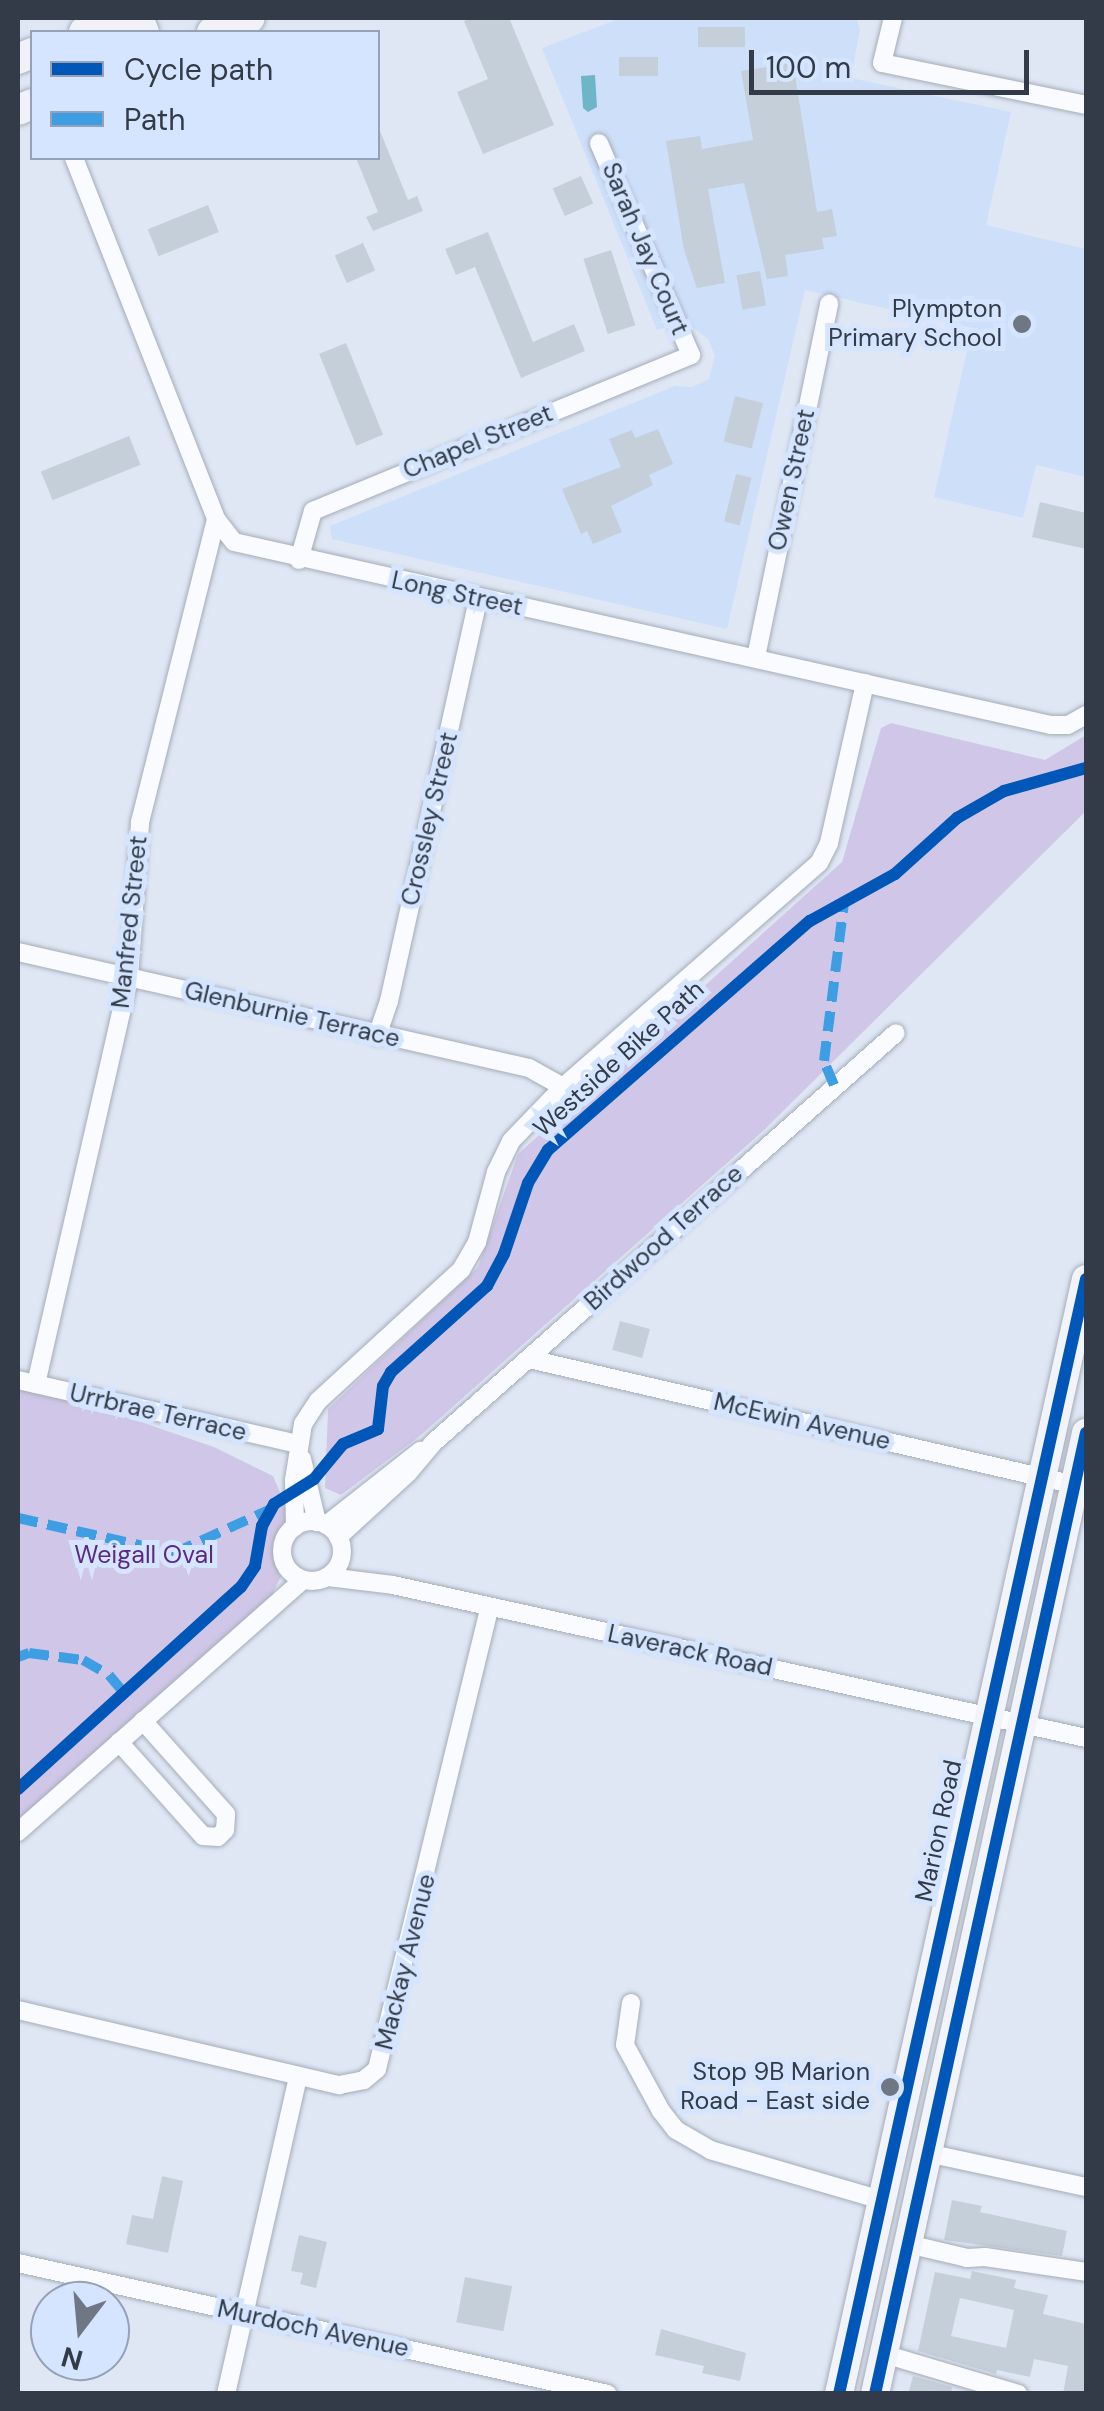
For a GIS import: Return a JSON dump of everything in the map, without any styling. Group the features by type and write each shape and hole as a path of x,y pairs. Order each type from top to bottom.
{"highway":[{"path":"89,30 121,18"},
{"path":"217,30 250,18"}],"main road":[{"name":"Marion Road","path":"839,2394 1086,1280"},
{"path":"876,2394 1086,1433"},
{"path":"894,2144 912,2124 924,2121 930,2140"}],"street":[{"path":"893,18 882,63 1086,105"},
{"name":"Sarah Jay Court","path":"599,143 690,355"},
{"path":"75,160 216,519"},
{"name":"Owen Street","path":"756,657 828,303"},
{"name":"Chapel Street","path":"299,560 306,524 313,511 328,503 690,355"},
{"name":"Long Street","path":"216,519 234,542 299,560 756,657 1051,725 1068,725 1086,715"},
{"name":"Manfred Street","path":"36,1384 129,976 140,822 216,519"},
{"name":"Crossley Street","path":"377,1036 390,1001 478,600"},
{"path":"262,1615 286,1566 284,1542 294,1527 298,1444 318,1402 461,1270 477,1242 496,1172 511,1141 563,1087 818,863 829,843 865,683"},
{"name":"Glenburnie Terrace","path":"18,952 529,1068 563,1087"},
{"name":"Birdwood Terrace","path":"327,1528 400,1463 433,1443 896,1033"},
{"name":"McEwin Avenue","path":"529,1359 1045,1468 1080,1472"},
{"name":"Urrbrae Terrace","path":"18,1380 298,1444"},
{"path":"18,1832 303,1580 328,1577 341,1560 298,1444"},
{"path":"294,1527 327,1528"},
{"name":"Laverack Road","path":"341,1560 392,1585"},
{"path":"286,1566 303,1580"},
{"name":"Laverack Road","path":"328,1577 392,1585 1086,1738"},
{"name":"Mackay Avenue","path":"18,2010 340,2085 364,2080 383,2058 489,1608"},
{"path":"119,1742 203,1836 218,1837 226,1830 226,1814 143,1720"},
{"path":"631,2003 626,2045 661,2112 676,2130 710,2150 882,2200"},
{"path":"226,2394 298,2076"},
{"path":"930,2140 1086,2187"},
{"path":"908,2244 968,2258 985,2256 1086,2272"},
{"name":"Murdoch Avenue","path":"18,2264 608,2394"},
{"path":"884,2354 1018,2394"}],"shaded area":[{"name":"Plympton Primary School","path":"621,18 856,18 860,29 851,78 1011,112 986,225 1086,249 1086,477 1036,465 1023,518 934,497 972,328 805,290 727,629 332,539 330,526 675,386 692,387 709,379 715,356 708,339 684,321 657,330 542,48"},
{"path":"595,75 597,107 588,112 583,108 581,76"}],"green space":[{"path":"891,723 1045,760 1086,735 1086,811 763,1131 421,1435 341,1495 325,1488 328,1409 478,1267 518,1154 842,862 881,728"},
{"name":"Weigall Oval","path":"18,1380 214,1447 273,1476 295,1527 284,1541 286,1566 262,1615 18,1832"}],"building":[{"path":"509,18 554,125 483,154 457,92 488,79 464,21"},
{"path":"698,27 745,27 745,47 698,47"},
{"path":"619,57 658,57 658,76 619,76"},
{"path":"793,63 817,212 832,209 837,236 822,238 824,249 785,255 788,276 767,279 744,183 708,189 725,283 697,288 684,250 666,141 700,136 702,149 753,140 741,71"},
{"path":"380,131 408,200 417,196 423,211 373,231 366,217 378,212 357,160 380,160"},
{"path":"581,176 593,203 565,216 553,189"},
{"path":"208,205 219,232 159,256 148,229"},
{"path":"488,232 533,342 574,324 585,351 521,378 475,267 456,275 445,249"},
{"path":"363,243 375,270 347,283 335,256"},
{"path":"611,250 635,325 608,334 583,259"},
{"path":"760,271 766,305 742,310 736,275"},
{"path":"346,343 383,435 356,446 319,354"},
{"path":"735,396 763,403 752,449 724,442"},
{"path":"658,429 673,464 649,475 653,485 611,506 622,532 593,544 587,531 581,534 562,489 621,467 609,439 632,430 635,438"},
{"path":"129,436 141,465 53,500 41,472"},
{"path":"736,474 752,478 740,525 724,522"},
{"path":"1040,502 1086,513 1086,549 1032,537"},
{"path":"620,1321 650,1329 642,1358 612,1350"},
{"path":"162,2176 183,2181 168,2253 126,2244 132,2215 153,2219"},
{"path":"952,2200 982,2206 980,2212 1067,2231 1062,2256 944,2240"},
{"path":"299,2235 327,2242 316,2288 300,2284 303,2273 291,2271"},
{"path":"972,2271 1016,2280 1014,2288 1048,2295 1043,2314 1086,2324 1086,2394 1063,2394 1068,2366 1034,2359 1030,2377 997,2370 996,2374 918,2351 935,2272 970,2279","holes":["960,2298 1014,2310 1006,2348 951,2336"]},
{"path":"465,2277 512,2286 503,2331 456,2322"},
{"path":"661,2329 746,2353 740,2381 702,2373 704,2366 655,2355"},
{"path":"913,2376 952,2387 951,2394 908,2394"}],"marked path":[{"path":"834,1085 824,1061 844,903"},
{"path":"18,1518 174,1553 271,1509"},
{"path":"18,1657 29,1653 83,1660 109,1675 124,1693"}],"cycle path":[{"name":"Westside Bike Path","path":"18,1789 241,1587 255,1566 262,1526 274,1504 314,1479 343,1444 378,1429 383,1386 391,1372 487,1286 504,1254 528,1183 548,1150 810,921 895,874 957,818 1004,791 1086,768"},
{"path":"839,2394 1086,1279"},
{"path":"875,2394 1086,1433"}],"place":[{"name":"Plympton Primary School","path":"1022,324"},
{"name":"Stop 9B Marion Road - East side","path":"890,2087"}]}
